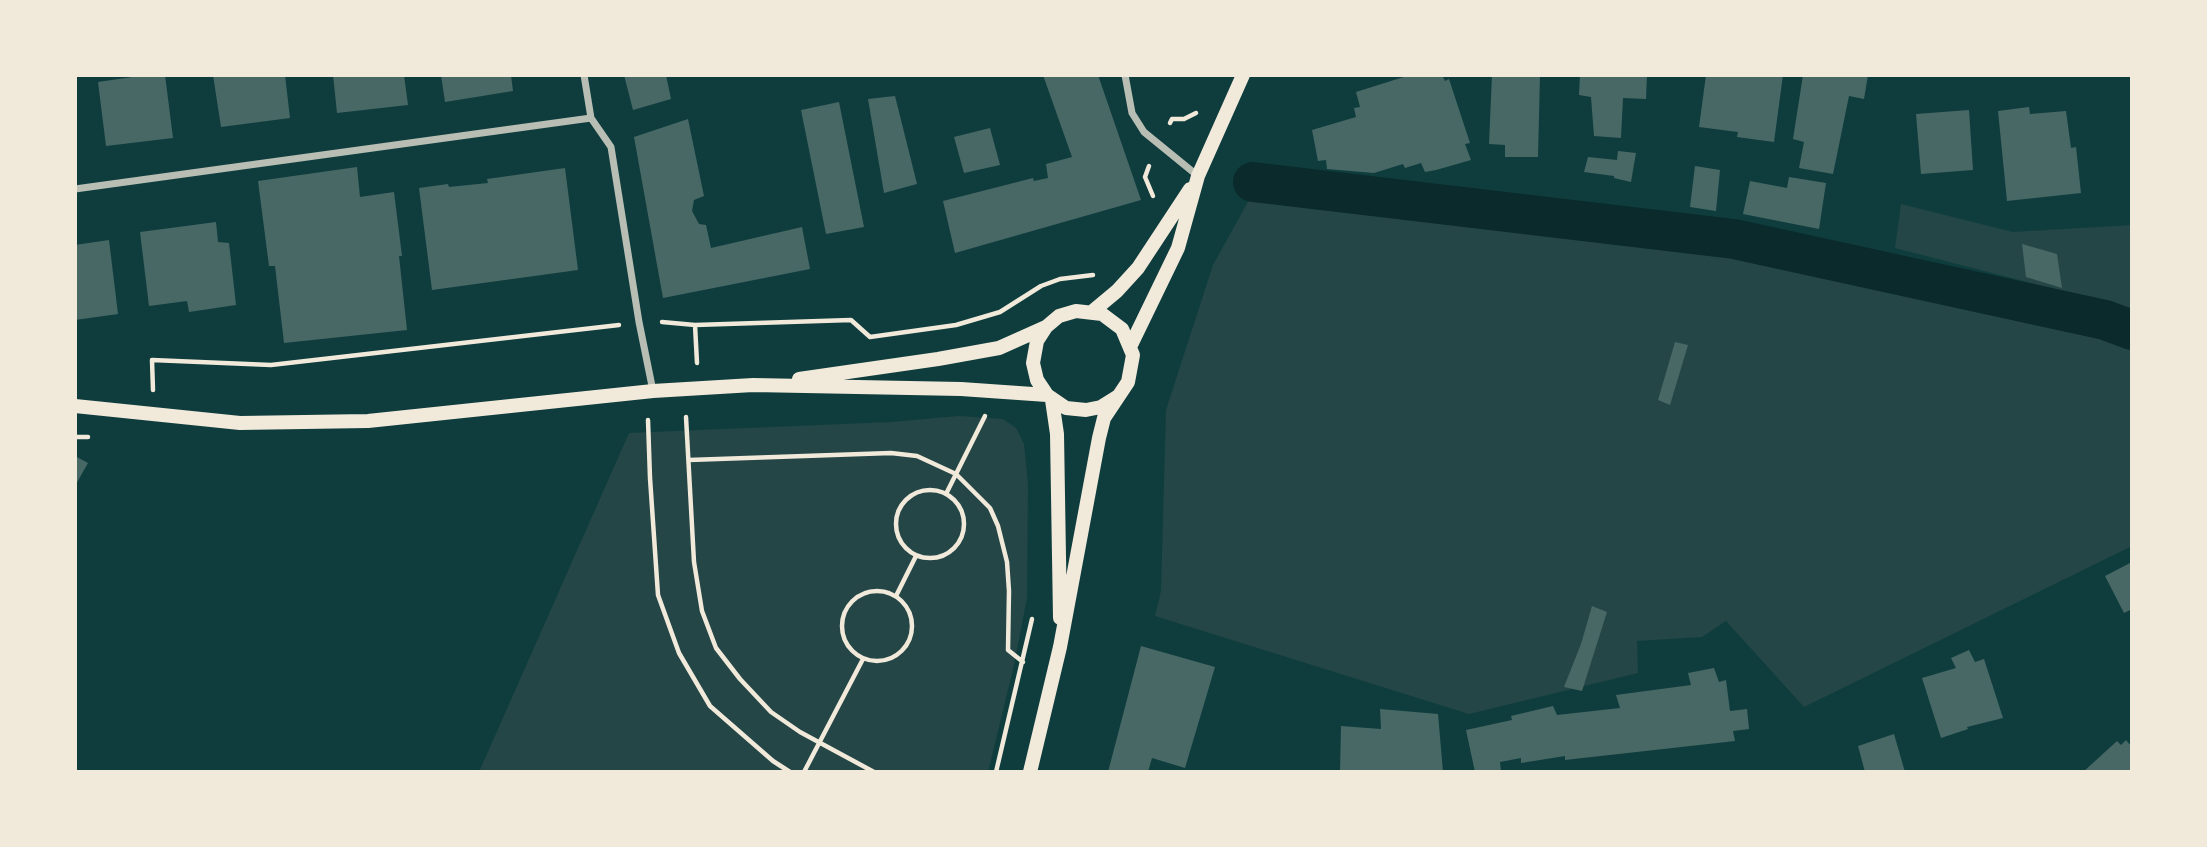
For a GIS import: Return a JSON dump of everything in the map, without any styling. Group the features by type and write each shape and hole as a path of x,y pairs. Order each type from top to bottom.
{"main road":[{"path":"1131,345 1178,248 1198,176 1243,75"},
{"path":"1093,311 1117,292 1138,268 1198,176"},
{"path":"753,385 999,348 1046,327 1059,316 1076,311 1093,311 1110,318 1122,329 1131,345 1131,373 1104,418 1098,439 1060,647 1030,772"},
{"path":"1046,327 1037,341 1033,363 1037,380 1050,398 1066,408 1086,410 1101,407 1117,397"},
{"path":"75,406 240,423 368,421 653,391 753,385 961,389 1050,398"},
{"path":"1050,398 1058,467 1060,647"}],"street":[{"path":"584,75 591,118 611,147 639,323 653,391"},
{"path":"1125,75 1132,113 1144,132 1198,176"},
{"path":"75,189 591,118"}],"path":[{"path":"1168,128 1172,119 1184,118 1199,110"},
{"path":"1147,170 1145,177 1153,192 1153,201"},
{"path":"651,321 695,325 851,320 870,337 956,325 1000,312 1041,286 1059,279 1091,276 1099,272"},
{"path":"152,384 152,360 271,365 628,324"},
{"path":"946,494 990,405"},
{"path":"686,417 694,562 702,611 716,648 771,712 800,732 874,772"},
{"path":"648,420 658,595 679,653 710,706 773,761 790,772"},
{"path":"689,460 891,453 917,456 956,474 990,508 998,526 1007,562 1007,650 1023,662"},
{"path":"925,491 946,494 955,501 961,511 963,534 950,552 928,559 916,556 900,541 896,520 899,510 905,500 914,494 925,491"},
{"path":"896,596 916,556"},
{"path":"886,592 896,596 910,614 910,637 904,648 886,660 863,659 845,643 842,620 846,609 863,593 886,592"},
{"path":"996,772 1033,614"},
{"path":"804,772 863,659"}],"shaded area":[{"path":"1250,198 1707,250 2066,323 2125,340 2132,343 2132,546 1804,707 1726,621 1702,637 1637,641 1638,673 1469,714 1155,616 1161,591 1166,410 1213,265"},
{"path":"1901,204 2013,232 2132,225 2132,309 1895,248"},
{"path":"959,416 1003,419 1016,428 1024,444 1028,484 1027,598 988,772 479,772 629,433 891,422"}],"building":[{"path":"165,75 173,138 106,146 98,82"},
{"path":"213,75 285,75 290,118 221,127"},
{"path":"333,75 404,75 408,105 337,113"},
{"path":"441,75 511,75 513,91 445,102"},
{"path":"624,75 666,75 671,99 633,110"},
{"path":"1043,75 1098,75 1141,200 955,253 943,201 1033,178 1034,181 1048,178 1046,164 1072,157"},
{"path":"1410,75 1442,75 1445,81 1449,79 1470,143 1465,144 1471,160 1425,172 1421,163 1405,168 1403,164 1374,173 1327,169 1326,160 1318,161 1312,130 1356,117 1354,108 1360,107 1356,92"},
{"path":"1492,75 1540,75 1538,157 1505,157 1505,145 1489,144"},
{"path":"1580,75 1647,75 1646,99 1623,98 1621,138 1594,136 1591,97 1579,95"},
{"path":"1706,75 1783,75 1774,142 1737,137 1738,132 1699,127"},
{"path":"1803,75 1868,75 1864,99 1849,96 1833,174 1799,168 1804,142 1793,139"},
{"path":"895,96 917,184 884,193 868,99"},
{"path":"839,102 864,227 826,234 801,110"},
{"path":"2029,107 2030,114 2066,111 2071,148 2076,147 2081,193 2007,201 1998,111"},
{"path":"1969,110 1973,170 1921,174 1916,114"},
{"path":"688,119 704,196 694,200 692,211 699,224 706,225 711,248 802,227 810,269 663,298 634,137"},
{"path":"990,128 1000,165 964,173 954,137"},
{"path":"1618,151 1636,153 1631,182 1614,176 1584,172 1588,157 1617,160"},
{"path":"1695,166 1720,170 1716,211 1690,207"},
{"path":"357,167 360,197 394,192 407,330 284,343 275,266 269,266 258,181"},
{"path":"565,168 578,270 432,290 419,188 488,183 487,179"},
{"path":"1789,177 1826,183 1819,229 1743,214 1750,181 1787,188"},
{"path":"216,222 218,242 229,243 236,305 189,312 187,301 149,306 140,232"},
{"path":"109,240 118,314 75,320 75,245"},
{"path":"2022,244 2057,254 2062,288 2026,277"},
{"path":"1675,342 1688,345 1670,405 1658,400"},
{"path":"75,456 88,463 75,486"},
{"path":"2132,562 2132,609 2124,613 2105,576"},
{"path":"1592,606 1607,612 1582,691 1564,687 1581,644"},
{"path":"1141,646 1215,667 1185,768 1152,758 1148,772 1108,772"},
{"path":"1969,650 1975,662 1984,659 2003,718 1967,727 1968,729 1941,738 1922,678 1956,668 1951,658"},
{"path":"1714,668 1719,682 1726,680 1730,711 1747,709 1749,729 1733,731 1735,741 1565,760 1565,756 1521,763 1521,758 1500,762 1501,772 1475,772 1466,730 1512,720 1511,716 1553,706 1557,715 1620,708 1616,695 1691,685 1688,673"},
{"path":"1380,709 1438,714 1443,772 1340,772 1341,726 1381,729"},
{"path":"1894,734 1905,772 1865,772 1858,746"},
{"path":"2126,740 2132,747 2132,772 2083,772 2117,741 2121,745"}],"waterway":[{"path":"1253,182 1734,239 2105,320 2132,330"}]}
